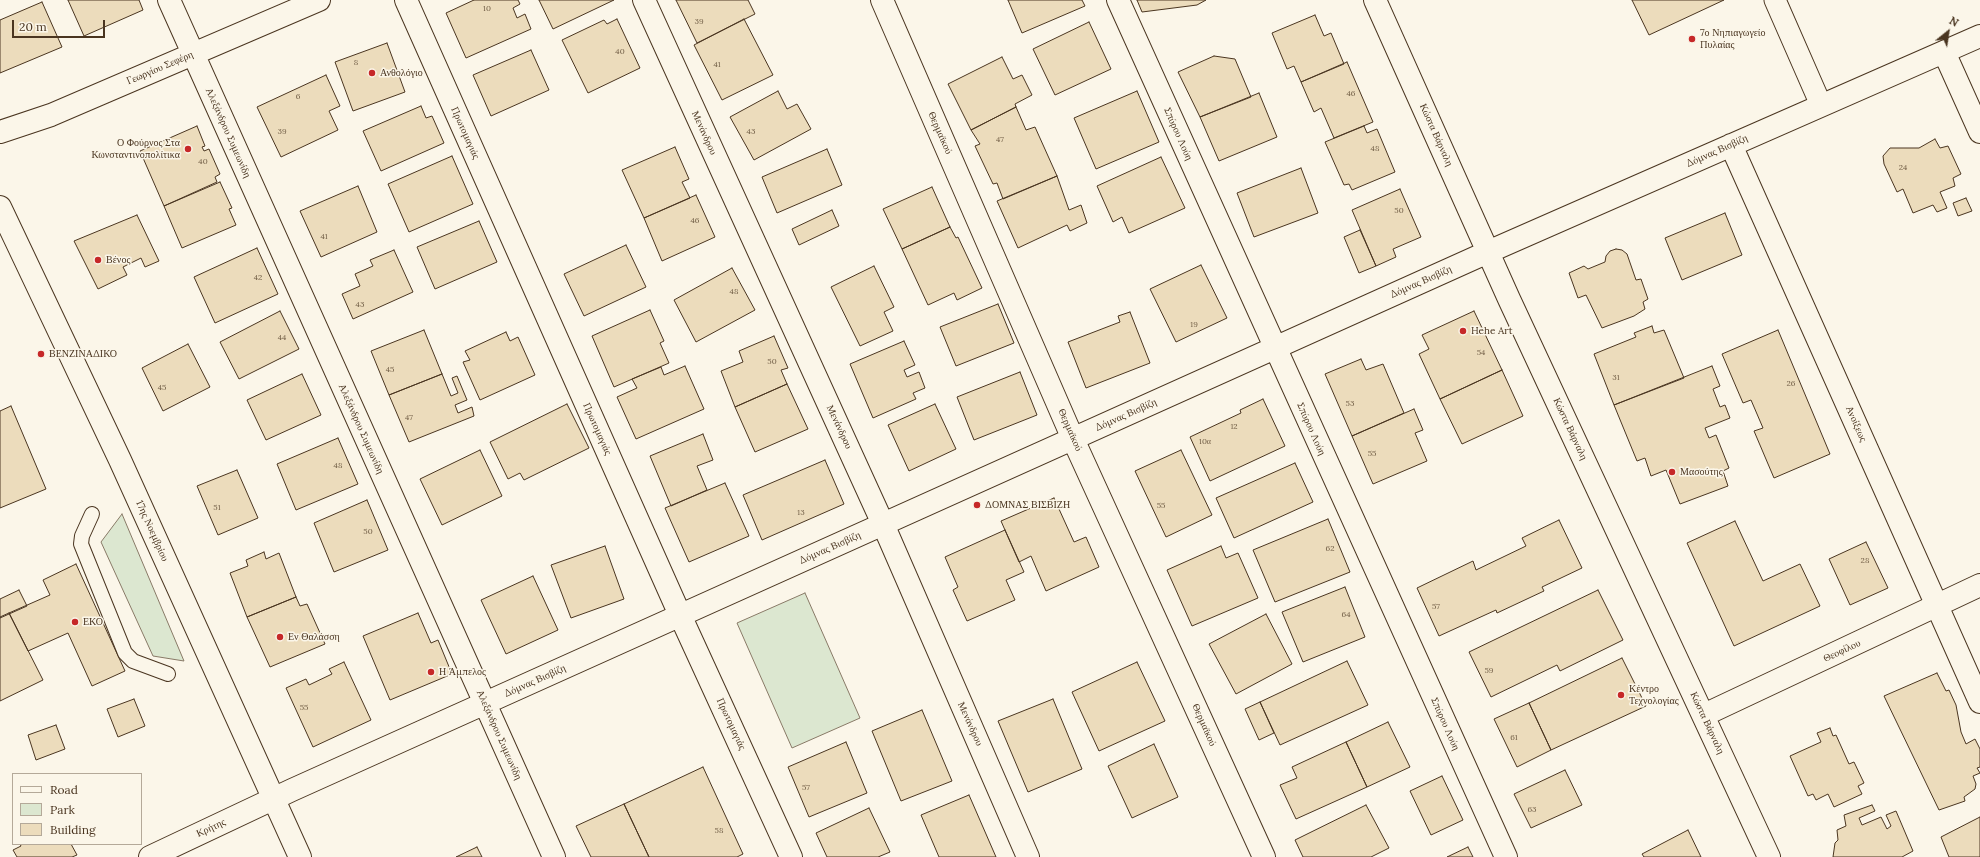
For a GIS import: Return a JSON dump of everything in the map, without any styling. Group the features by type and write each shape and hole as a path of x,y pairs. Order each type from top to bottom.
{"street":[{"name":"Αλεξάνδρου Συμεωνίδη","path":"169,0 554,857"},
{"name":"Γεωργίου Σεφέρη","path":"0,132 51,115 319,0"},
{"name":"Πρωτομαγιάς","path":"406,0 680,615 791,857"},
{"name":"Μενάνδρου","path":"644,0 883,524 1028,857"},
{"name":"Θερμαϊκού","path":"882,0 1073,439 1264,857"},
{"name":"Σπύρου Λούη","path":"1118,0 1274,348 1506,857"},
{"name":"Κώστα Βάρναλη","path":"1375,0 1488,252 1769,857"},
{"path":"1775,0 1821,105"},
{"name":"Δόμνας Βισβίζη","path":"273,799 1488,252 1980,36"},
{"path":"1944,52 1980,132"},
{"name":"Ανοίξεως","path":"1731,145 1980,702"},
{"name":"17ης Νοεμβρίου","path":"0,207 120,460 300,857"},
{"name":"Θεοφίλου","path":"1704,715 1980,586"},
{"name":"Κρήτης","path":"150,857 273,799"}],"lane":[{"path":"92,514 80,544 125,653 132,661 168,674"}],"green space":[{"path":"122,514 184,661 153,656 101,542"},
{"path":"805,593 860,718 792,748 737,623"}],"building":[{"path":"68,0 139,0 143,10 84,36"},
{"path":"474,0 518,0 520,4 513,8 517,18 525,14 531,29 466,58 446,13"},
{"path":"539,0 614,0 553,29"},
{"path":"676,0 748,0 755,14 697,43"},
{"path":"1008,0 1082,0 1085,6 1022,33"},
{"path":"1137,0 1206,0 1197,5 1142,12"},
{"path":"1632,0 1724,0 1649,35"},
{"path":"42,2 62,47 0,73 0,20"},
{"path":"1315,15 1324,36 1331,33 1344,64 1301,82 1294,66 1287,69 1272,33"},
{"path":"617,19 640,68 588,93 562,40 604,20 607,24"},
{"path":"744,19 773,75 722,100 694,45"},
{"path":"1089,22 1111,69 1055,95 1033,49"},
{"path":"387,43 405,92 353,111 335,62"},
{"path":"531,50 549,90 491,116 473,75"},
{"path":"1214,56 1235,59 1251,97 1200,117 1178,72"},
{"path":"1002,57 1013,79 1022,75 1032,95 1015,104 1016,107 971,130 948,84"},
{"path":"1347,62 1373,122 1334,138 1321,108 1314,112 1301,82"},
{"path":"326,75 340,106 329,111 338,130 281,157 257,107"},
{"path":"778,91 787,109 797,104 811,129 754,160 730,117"},
{"path":"1137,91 1159,142 1096,169 1074,118"},
{"path":"1259,93 1277,137 1219,161 1200,117"},
{"path":"421,106 426,118 432,116 444,143 381,171 363,131"},
{"path":"1016,107 1026,130 1035,127 1057,176 1003,199 997,183 993,184 975,146 980,144 971,130"},
{"path":"197,126 205,146 202,147 204,151 209,149 220,174 215,177 217,182 164,206 140,151"},
{"path":"1364,126 1367,133 1377,129 1395,172 1352,190 1349,184 1344,185 1325,142"},
{"path":"1935,139 1940,148 1948,146 1961,174 1953,178 1955,186 1940,192 1947,208 1937,212 1933,205 1913,213 1903,189 1897,192 1884,164 1883,156 1890,148 1919,148"},
{"path":"675,147 689,179 682,182 690,198 644,218 622,170"},
{"path":"827,149 842,185 777,213 762,177"},
{"path":"452,156 473,204 409,232 388,184"},
{"path":"1161,157 1185,208 1129,233 1122,217 1113,222 1097,186"},
{"path":"1301,168 1318,213 1254,237 1237,193"},
{"path":"1057,176 1069,210 1081,205 1087,223 1070,231 1067,225 1018,248 997,201"},
{"path":"220,182 232,208 229,209 236,225 182,248 164,206"},
{"path":"358,186 377,232 321,257 300,211"},
{"path":"932,187 950,227 902,249 883,209"},
{"path":"1400,189 1421,237 1393,249 1396,257 1376,266 1352,210"},
{"path":"696,195 715,237 662,261 644,218"},
{"path":"1966,198 1972,211 1958,216 1953,203"},
{"path":"832,210 839,226 799,245 792,229"},
{"path":"1725,213 1742,255 1682,280 1665,238"},
{"path":"137,215 159,261 145,267 141,258 123,267 127,275 98,289 74,241"},
{"path":"479,221 497,262 435,289 417,247"},
{"path":"950,227 956,238 958,237 982,288 957,300 954,293 928,305 902,249"},
{"path":"1360,230 1376,266 1359,273 1344,237"},
{"path":"626,245 646,287 584,316 564,274"},
{"path":"257,248 278,294 215,323 194,277"},
{"path":"1616,249 1622,250 1627,254 1636,280 1641,279 1648,299 1643,302 1645,309 1634,316 1602,328 1586,295 1578,298 1569,273 1584,266 1588,269 1605,262 1606,256 1610,251"},
{"path":"394,250 413,292 353,319 342,294 360,286 355,274 373,266 370,260"},
{"path":"1201,265 1227,318 1176,342 1150,289"},
{"path":"874,266 894,307 884,312 893,331 860,346 831,287"},
{"path":"732,268 755,310 696,342 674,300"},
{"path":"998,304 1014,343 956,366 940,327"},
{"path":"650,310 664,341 660,343 669,363 614,387 592,336"},
{"path":"280,311 299,349 239,379 220,342"},
{"path":"1474,311 1502,370 1440,399 1419,354 1429,349 1422,335"},
{"path":"1130,312 1150,363 1086,388 1068,342 1120,322 1118,316"},
{"path":"1652,326 1654,333 1664,330 1684,378 1614,405 1594,354 1636,337 1634,333"},
{"path":"424,330 442,374 389,395 371,351"},
{"path":"1778,330 1830,454 1774,478 1754,431 1763,428 1751,400 1743,403 1722,354"},
{"path":"506,332 510,341 518,337 535,375 480,400 463,362 470,360 465,351"},
{"path":"774,336 788,368 781,370 787,384 735,407 721,371 743,362 739,351"},
{"path":"904,341 915,365 904,370 907,377 919,372 925,388 913,393 916,399 873,418 850,364"},
{"path":"188,344 210,387 163,411 142,368"},
{"path":"1361,359 1366,370 1383,364 1404,413 1352,436 1325,374"},
{"path":"685,366 704,409 636,439 617,397 637,388 632,379 661,367 664,375"},
{"path":"1712,366 1720,386 1713,389 1720,407 1725,405 1730,418 1705,428 1709,438 1716,435 1729,468 1723,471 1728,486 1680,504 1666,470 1651,476 1645,458 1637,461 1614,405"},
{"path":"1502,370 1523,416 1462,444 1440,399"},
{"path":"1020,372 1037,415 974,440 957,397"},
{"path":"302,374 321,415 266,440 247,400"},
{"path":"442,374 451,396 458,393 452,378 457,376 467,400 455,405 458,413 472,407 474,416 409,442 389,395"},
{"path":"787,384 808,429 755,452 735,407"},
{"path":"1263,399 1285,446 1210,481 1190,437 1241,413 1240,410"},
{"path":"567,404 589,448 524,480 520,473 508,479 490,442"},
{"path":"935,404 956,449 909,471 888,425"},
{"path":"11,406 46,489 0,508 0,411"},
{"path":"1414,409 1423,430 1415,433 1427,461 1373,484 1352,436"},
{"path":"703,434 713,460 697,466 707,490 671,506 650,456"},
{"path":"338,438 358,484 296,510 277,464"},
{"path":"480,450 502,496 442,525 420,479"},
{"path":"1181,450 1212,515 1166,537 1135,471"},
{"path":"825,460 844,504 762,540 743,495"},
{"path":"1295,463 1313,502 1234,538 1216,498"},
{"path":"237,470 258,518 218,535 197,486"},
{"path":"725,483 749,536 689,562 665,508"},
{"path":"1054,498 1074,542 1086,537 1099,567 1046,591 1031,556 1019,562 1001,521"},
{"path":"367,500 388,550 334,572 314,523"},
{"path":"1328,519 1350,572 1275,602 1253,550"},
{"path":"1559,520 1582,568 1542,587 1544,591 1497,613 1496,610 1439,636 1417,588 1473,561 1476,570 1526,546 1522,538"},
{"path":"1735,521 1763,581 1800,564 1820,606 1734,646 1687,543"},
{"path":"1005,530 1024,572 1006,580 1015,600 967,621 953,590 958,587 945,557"},
{"path":"1866,542 1888,588 1850,605 1829,559"},
{"path":"605,546 624,599 571,618 551,565"},
{"path":"1221,546 1226,558 1238,553 1258,598 1192,626 1167,570"},
{"path":"264,552 266,559 279,553 296,597 247,617 230,573 248,566 246,560"},
{"path":"76,564 125,671 92,686 68,633 28,651 9,613 50,595 43,580"},
{"path":"533,576 558,630 506,654 481,600"},
{"path":"1345,587 1365,637 1303,662 1282,612"},
{"path":"19,590 27,606 0,618 0,599"},
{"path":"1598,590 1623,640 1560,671 1557,665 1491,697 1469,652"},
{"path":"296,597 300,606 307,604 325,644 270,667 247,617"},
{"path":"9,613 43,680 0,701 0,617"},
{"path":"418,613 431,643 438,640 452,674 390,700 363,636"},
{"path":"1266,614 1292,664 1236,694 1209,644"},
{"path":"1622,658 1646,706 1551,750 1529,703"},
{"path":"1347,661 1368,705 1280,745 1260,702"},
{"path":"344,662 371,720 313,747 286,688 306,679 309,685 332,674 329,669"},
{"path":"1137,662 1165,721 1099,751 1072,692"},
{"path":"1937,673 1946,691 1949,690 1956,705 1961,732 1966,744 1975,739 1980,749 1980,767 1977,768 1980,773 1973,776 1976,784 1975,789 1964,797 1965,801 1939,810 1884,696"},
{"path":"134,699 145,726 118,737 107,709"},
{"path":"1053,699 1082,769 1028,792 998,721"},
{"path":"1260,702 1274,733 1259,740 1245,709"},
{"path":"1529,703 1551,750 1517,767 1494,719"},
{"path":"922,710 952,781 901,801 872,731"},
{"path":"1388,722 1410,767 1367,787 1346,742"},
{"path":"56,725 65,749 36,760 28,735"},
{"path":"1830,728 1833,736 1836,735 1849,764 1854,762 1864,783 1858,786 1862,794 1834,807 1828,794 1816,800 1813,794 1808,796 1790,756 1821,742 1817,733"},
{"path":"846,742 867,793 809,817 788,767"},
{"path":"1346,742 1367,787 1296,819 1280,785 1297,778 1292,767"},
{"path":"1154,744 1178,797 1132,818 1108,766"},
{"path":"703,767 743,854 737,857 649,857 624,804"},
{"path":"1565,770 1582,805 1531,828 1514,794"},
{"path":"1442,776 1463,820 1431,835 1410,791"},
{"path":"969,795 996,857 939,857 921,815"},
{"path":"624,804 649,857 591,857 576,826"},
{"path":"1366,805 1389,848 1371,857 1303,857 1295,840"},
{"path":"1872,805 1875,811 1859,818 1862,825 1881,817 1887,829 1891,826 1886,815 1896,811 1913,851 1902,857 1833,857 1835,843 1838,840 1837,830 1846,826 1844,815"},
{"path":"869,808 890,852 878,857 827,857 816,833"},
{"path":"1980,817 1980,857 1949,857 1941,837"},
{"path":"1688,830 1701,857 1644,857 1642,854"},
{"path":"72,845 77,855 72,857 17,857 13,850 21,846"},
{"path":"477,847 482,857 456,857"},
{"path":"1468,847 1473,857 1447,857"}],"place":[{"name":"7ο Νηπιαγωγείο Πυλαίας","path":"1692,39"},
{"name":"Ανθολόγιο","path":"372,73"},
{"name":"Ο Φούρνος Στα Κωνσταντινοπολίτικα","path":"188,149"},
{"name":"Βένος","path":"98,260"},
{"name":"Hehe Art","path":"1463,331"},
{"name":"ΒΕΝΖΙΝΑΔΙΚΟ","path":"41,354"},
{"name":"Μασούτης","path":"1672,472"},
{"name":"ΔΟΜΝΑΣ ΒΙΣΒΙΖΗ","path":"977,505"},
{"name":"ΕΚΟ","path":"75,622"},
{"name":"Εν Θαλάσση","path":"280,637"},
{"name":"Η Άμπελος","path":"431,672"},
{"name":"Κέντρο Τεχνολογίας","path":"1621,695"}]}
